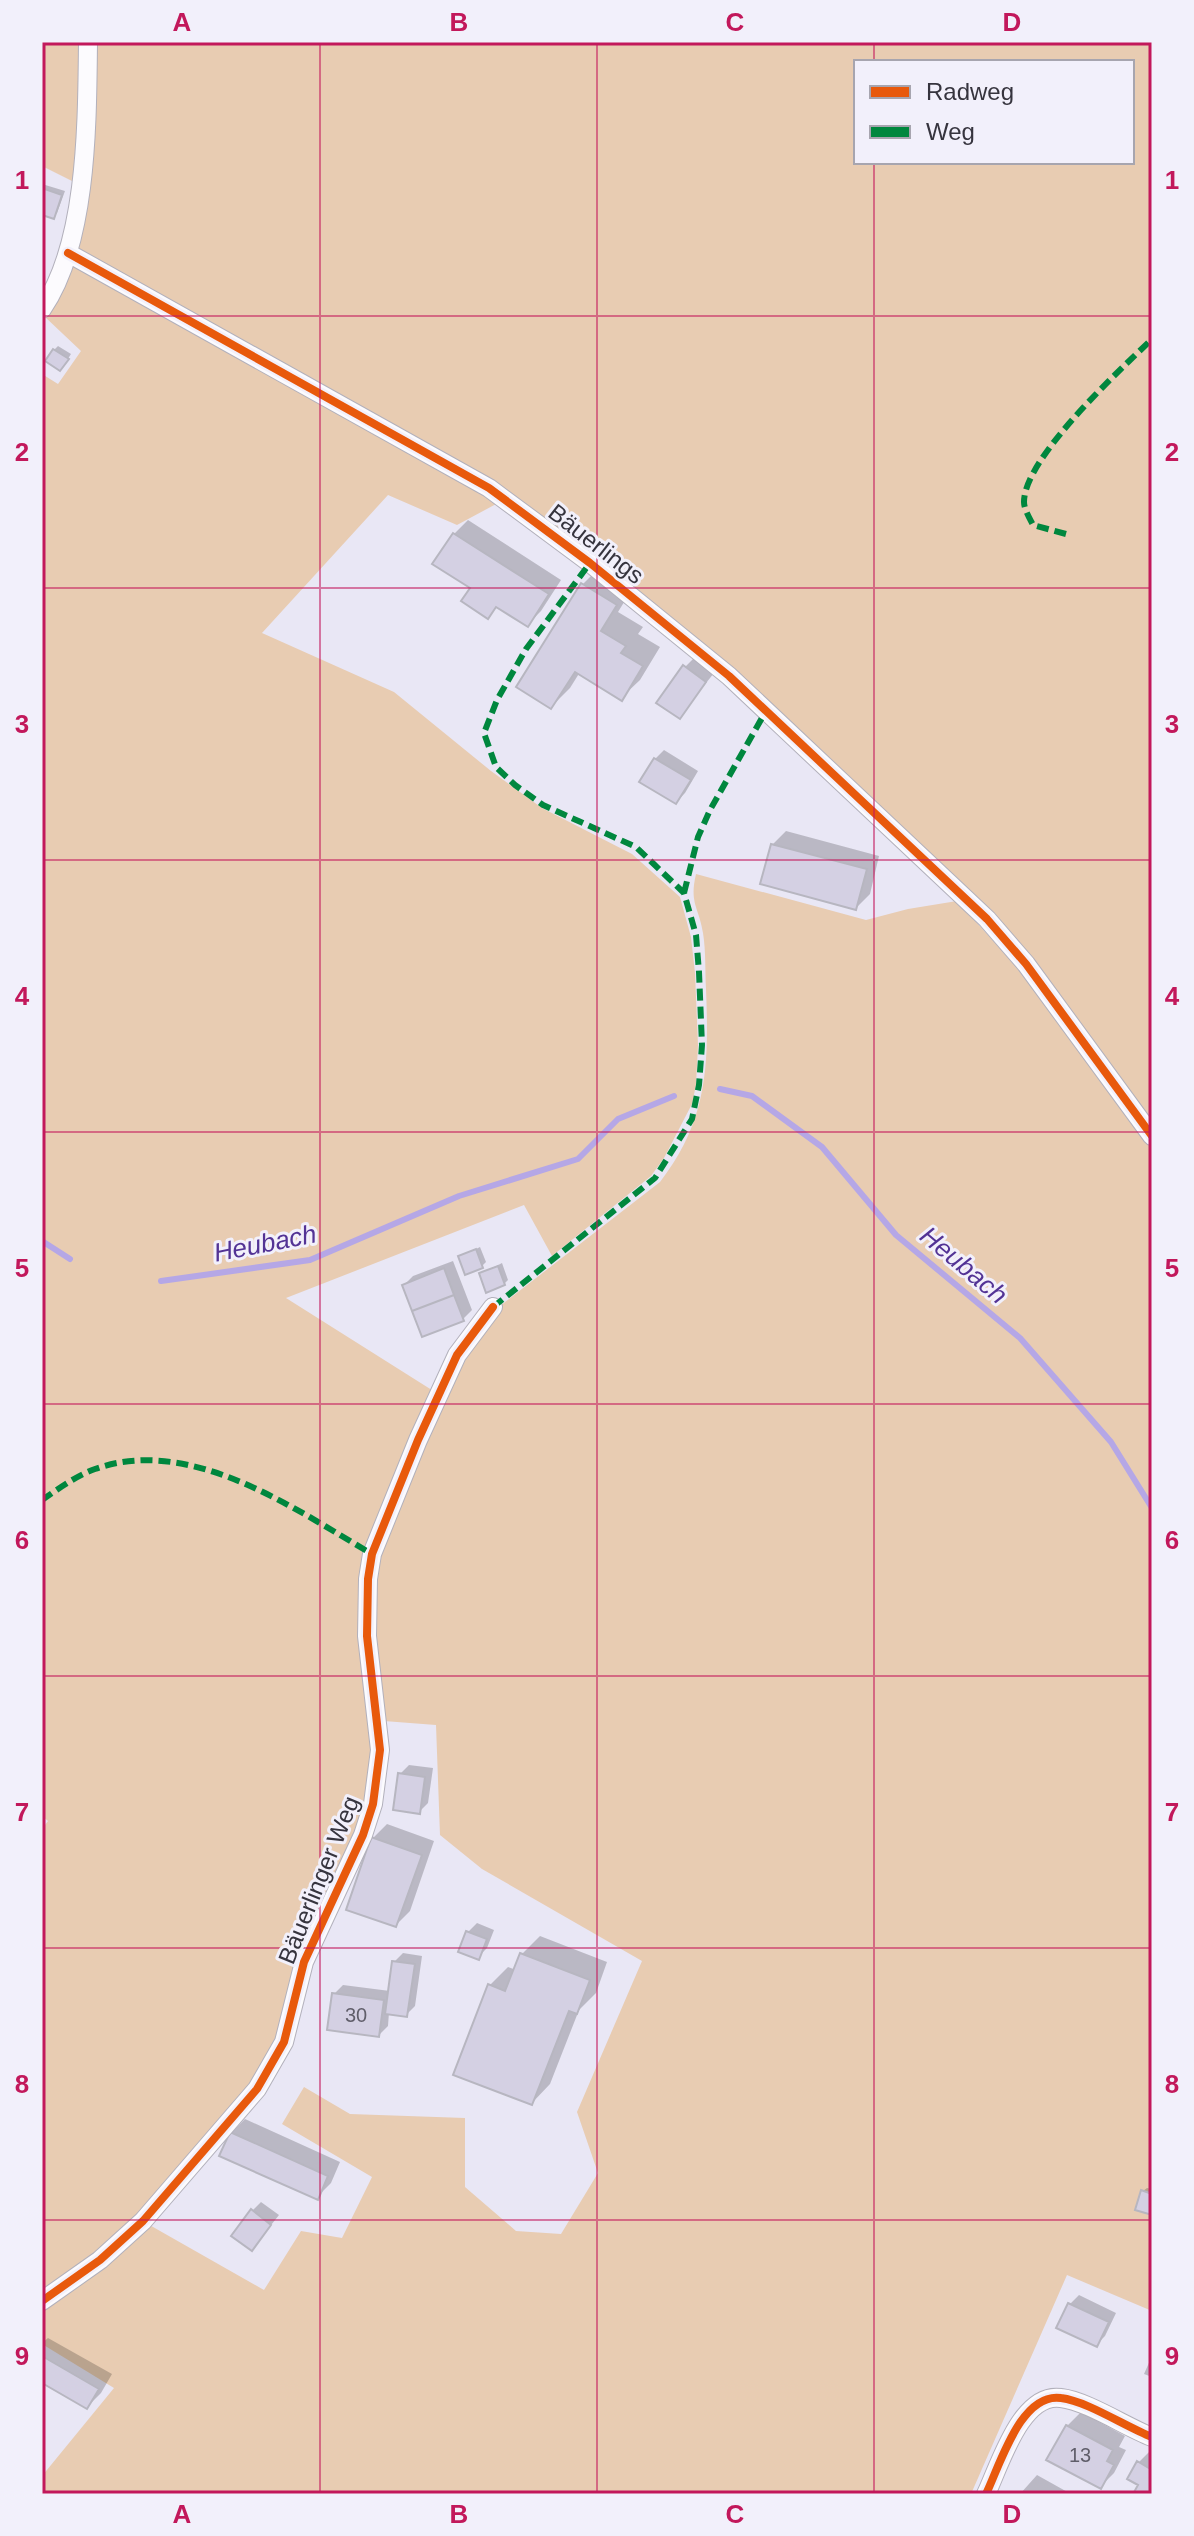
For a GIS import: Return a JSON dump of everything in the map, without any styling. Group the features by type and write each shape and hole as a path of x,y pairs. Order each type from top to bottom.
{"street":[{"path":"42,309 68,253 84,151 88,42"},
{"name":"Bäuerlings","path":"68,253 489,488 538,523 729,676 987,919 1026,964 1152,1136"},
{"name":"Bäuerlinger Weg","path":"42,2301 100,2260 143,2221 257,2089 284,2042 304,1962 363,1835 373,1804 380,1750 367,1636 368,1579 372,1554 418,1440 457,1355 493,1307"},
{"path":"986,2494 1021,2419 1034,2405 1046,2399 1061,2398 1077,2403 1152,2437"}],"shaded area":[{"path":"42,42 82,42 74,182 42,166"},
{"path":"93,42 1152,42 1152,1124 1032,960 596,559 76,251"},
{"path":"72,263 498,503 457,525 388,495 262,633 394,692 542,808 632,854 680,897 691,937 698,1045 692,1104 664,1158 651,1176 552,1256 524,1205 286,1298 435,1392 368,1544 373,1723 368,1804 268,2065 140,2218 42,2297 42,1829 48,1821 42,1816 42,374 58,384 81,351 44,316"},
{"path":"696,874 866,920 957,901 1019,969 1152,1149 1152,2311 1067,2275 971,2494 42,2494 42,2476 114,2388 42,2344 42,2306 146,2223 264,2290 301,2231 342,2238 372,2177 282,2124 304,2087 350,2114 465,2118 465,2187 516,2231 561,2234 598,2173 577,2112 642,1961 482,1869 440,1835 436,1725 384,1721 372,1635 378,1556 442,1396 496,1309 660,1182 688,1136 702,1090 707,1042 705,947 694,899"}],"building":[{"path":"42,188 62,195 54,219 42,215"},
{"path":"53,349 69,359 60,371 45,361"},
{"path":"453,533 549,594 528,627 496,607 488,619 461,601 470,588 432,564"},
{"path":"581,583 617,605 601,631 626,646 621,653 643,666 622,701 575,672 551,709 516,687"},
{"path":"683,665 706,682 680,719 656,703"},
{"path":"654,758 691,780 676,804 639,782"},
{"path":"771,844 867,869 856,910 760,884"},
{"path":"476,1249 483,1268 465,1275 458,1256"},
{"path":"498,1266 505,1285 486,1293 479,1273"},
{"path":"444,1268 454,1295 412,1311 402,1285"},
{"path":"454,1295 464,1321 422,1337 412,1311"},
{"path":"398,1773 425,1777 420,1814 393,1810"},
{"path":"371,1837 422,1855 396,1927 346,1910"},
{"path":"466,1931 487,1939 479,1960 458,1952"},
{"path":"520,1953 590,1980 577,2014 569,2011 532,2105 453,2075 488,1984 505,1991"},
{"path":"392,1961 415,1964 407,2017 385,2014"},
{"path":"332,1993 384,2000 379,2037 327,2030"},
{"path":"230,2132 328,2176 318,2200 219,2156"},
{"path":"1141,2190 1152,2194 1152,2215 1135,2210"},
{"path":"251,2209 271,2225 252,2251 231,2236"},
{"path":"1068,2303 1109,2322 1097,2347 1056,2328"},
{"path":"42,2356 99,2389 87,2409 42,2383"},
{"path":"1066,2425 1113,2450 1107,2461 1114,2465 1101,2489 1046,2460"},
{"path":"1137,2461 1152,2470 1152,2494 1133,2494 1138,2485 1127,2479"}],"waterway":[{"name":"Heubach","path":"720,1089 752,1096 822,1147 896,1235 1020,1338 1111,1442 1152,1508"},
{"name":"Heubach","path":"161,1281 310,1260 459,1196 578,1159 618,1119 674,1096"},
{"name":"Heubach","path":"42,1241 70,1259"}],"marked path":[{"path":"1066,534 1033,525 1024,505 1028,484 1056,439 1152,339"},
{"path":"493,1307 655,1178 692,1119 699,1085 702,1045 699,972 696,935 684,893 636,847 543,805 515,785 496,767 484,733 497,700 526,649 590,563"},
{"path":"684,893 698,837 710,810 767,709"},
{"path":"42,1500 95,1469 131,1461 167,1461 204,1469 240,1482 275,1498 372,1554"}],"cycle path":[{"path":"68,253 489,488 590,563 729,676 987,919 1026,964 1152,1136"},
{"path":"42,2301 100,2260 143,2221 257,2089 284,2042 304,1962 363,1835 373,1804 380,1750 367,1636 368,1579 372,1554 418,1440 457,1355 493,1307"},
{"path":"986,2494 1005,2449 1023,2418 1034,2406 1047,2399 1061,2398 1083,2404 1152,2437"}]}
